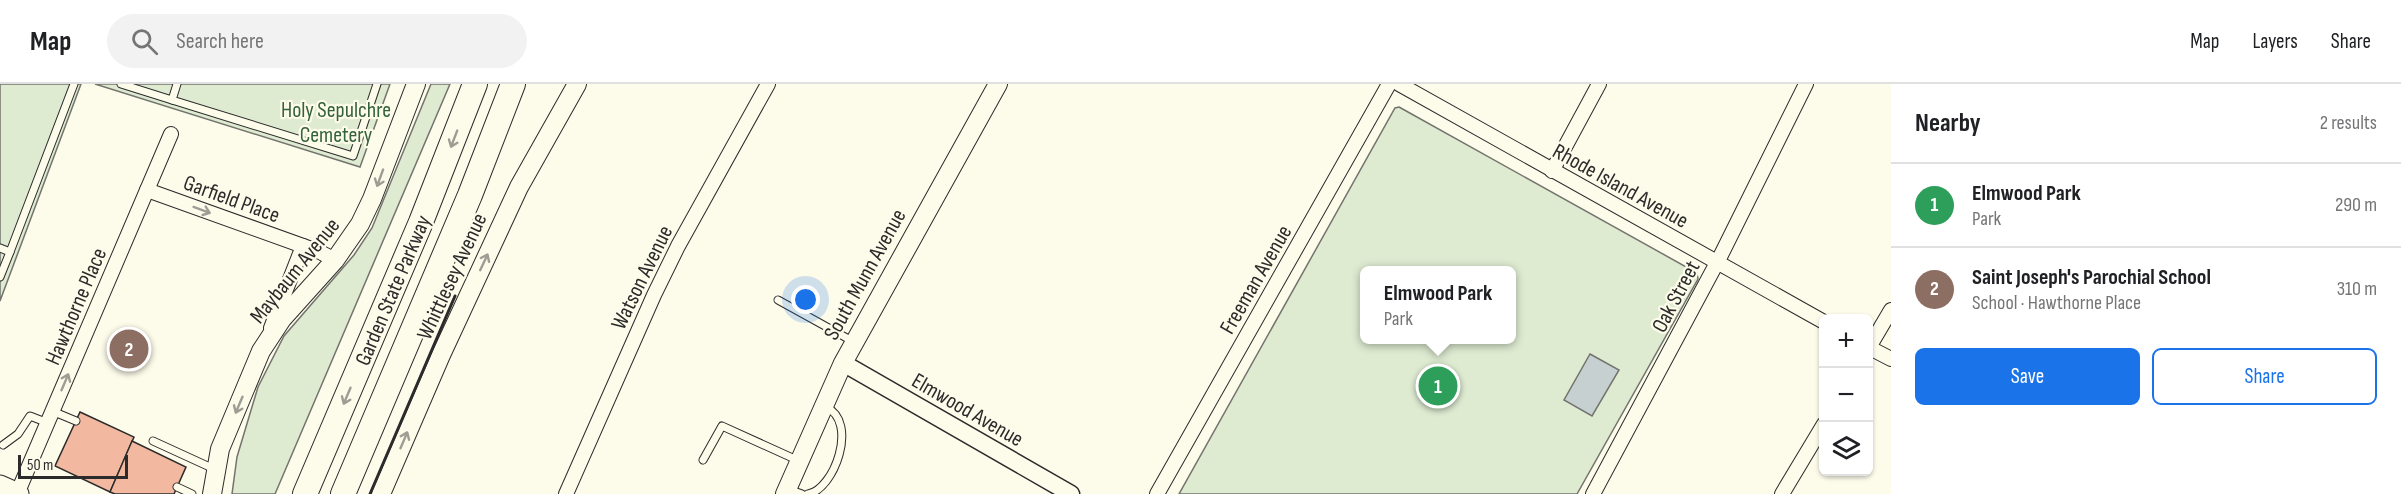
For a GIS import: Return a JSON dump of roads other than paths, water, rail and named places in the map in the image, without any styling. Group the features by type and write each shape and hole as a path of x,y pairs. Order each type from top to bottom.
{"highway":[{"name":"Garden State Parkway","path":"304,494 421,222 475,84"},
{"name":"Garden State Parkway","path":"343,494 470,195 513,84"}],"main road":[{"name":"Maybaum Avenue","path":"220,449 261,351 282,319 335,260 366,213 416,84"},
{"name":"Whittlesey Avenue","path":"381,494 519,187 577,84"},
{"name":"South Munn Avenue","path":"792,492 800,461 843,363 998,84"},
{"path":"200,494 220,449"},
{"path":"212,494 220,449"},
{"path":"0,486 17,494"}],"street":[{"name":"Watson Avenue","path":"567,494 654,295 678,246 768,84"},
{"name":"Freeman Avenue","path":"1156,494 1389,84"},
{"name":"Rhode Island Avenue","path":"1399,84 1819,319"},
{"path":"1552,171 1599,84"},
{"name":"Oak Street","path":"1593,494 1716,263 1806,84"},
{"name":"Hawthorne Place","path":"17,494 171,134"},
{"name":"Garfield Place","path":"147,190 303,246 335,260"},
{"path":"261,351 303,246"},
{"path":"1873,341 1891,310"},
{"path":"1873,350 1891,359"},
{"name":"Elmwood Avenue","path":"843,363 1071,494"},
{"path":"1782,494 1819,432"}],"lane":[{"path":"0,277 74,84"},
{"path":"121,84 353,156 377,84"},
{"path":"172,100 177,84"},
{"path":"0,248 10,252"},
{"path":"778,300 854,342"},
{"path":"808,494 820,488 837,463 842,447 841,425 833,410 824,406"},
{"path":"3,445 18,434 30,416 76,421"},
{"path":"703,460 722,426 800,461"},
{"path":"153,441 212,468"},
{"path":"177,487 192,494"}],"place":[{"name":"Saint Joseph's Parochial School","path":"129,349"},
{"name":"Elmwood Park","path":"1438,386"}],"park label":[{"name":"Holy Sepulchre Cemetery","path":"336,122"}]}
